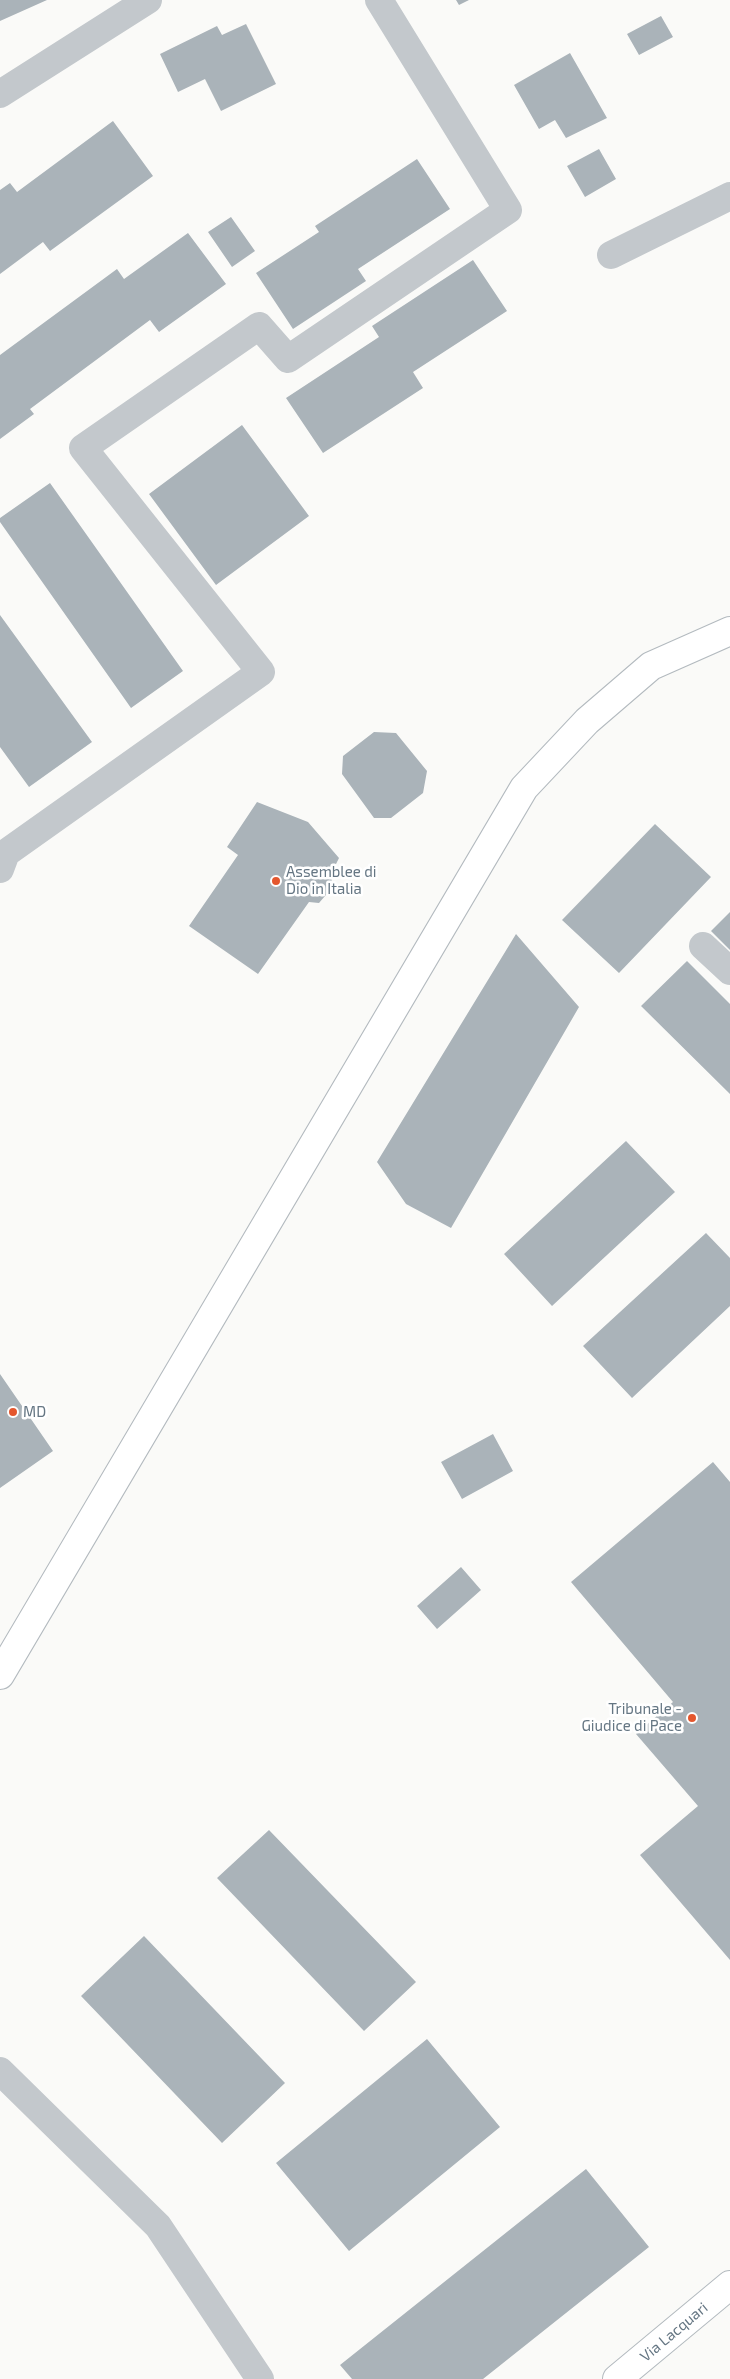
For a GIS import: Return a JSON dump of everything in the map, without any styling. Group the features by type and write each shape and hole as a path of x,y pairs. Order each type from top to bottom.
{"street":[{"path":"0,94 148,0"},
{"path":"2,855 260,672 83,448 259,326 288,359 508,210 379,0"},
{"path":"611,255 730,196"},
{"path":"0,1675 524,788 587,721 651,666 730,631"},
{"path":"703,946 730,971"},
{"path":"0,2071 158,2226 260,2379"},
{"name":"Via Lacquari","path":"617,2379 730,2285"}],"building":[{"path":"0,0 47,0 0,21"},
{"path":"456,0 469,0 459,5"},
{"path":"661,16 673,37 639,55 627,34"},
{"path":"246,24 276,84 221,111 205,79 178,92 160,54 217,26 222,35"},
{"path":"570,53 607,118 566,138 555,120 539,129 514,85"},
{"path":"113,121 153,176 50,251 43,242 0,274 0,190 10,183 17,192"},
{"path":"599,149 616,179 585,197 567,166"},
{"path":"417,159 450,209 358,269 366,281 293,329 256,273 319,232 315,226"},
{"path":"231,217 255,251 232,267 208,232"},
{"path":"188,233 226,284 159,332 150,320 30,409 34,414 0,439 0,355 117,269 124,279"},
{"path":"473,260 507,311 413,372 423,388 323,453 286,398 379,337 372,326"},
{"path":"242,425 309,516 216,585 149,494"},
{"path":"50,483 183,671 131,708 0,522 0,518"},
{"path":"0,615 92,742 29,787 0,747"},
{"path":"374,732 396,733 427,771 423,793 391,818 374,818 342,774 343,756"},
{"name":"Assemblee di Dio in Italia","path":"257,802 308,822 339,858 332,872 331,889 319,903 309,902 258,974 189,926 238,855 227,847"},
{"path":"655,824 711,877 619,973 562,920"},
{"path":"730,912 730,950 711,931"},
{"path":"516,934 579,1007 451,1228 406,1204 377,1162"},
{"path":"687,961 730,1004 730,1094 641,1006"},
{"path":"626,1141 675,1192 552,1306 504,1254"},
{"path":"706,1233 730,1258 730,1306 632,1398 583,1346"},
{"name":"MD","path":"0,1374 53,1451 0,1488"},
{"path":"493,1434 513,1471 462,1499 441,1462"},
{"name":"Tribunale - Giudice di Pace","path":"713,1462 730,1482 730,1960 640,1855 698,1806 636,1734 673,1702 571,1582"},
{"path":"461,1567 481,1590 437,1629 417,1606"},
{"path":"269,1830 416,1982 364,2031 217,1878"},
{"path":"144,1936 285,2083 222,2143 81,1996"},
{"path":"427,2039 500,2127 349,2251 276,2163"},
{"path":"586,2169 649,2247 483,2379 352,2379 340,2365"}],"place":[{"name":"Assemblee di Dio in Italia","path":"276,881"},
{"name":"MD","path":"13,1412"},
{"name":"Tribunale - Giudice di Pace","path":"692,1718"}]}
